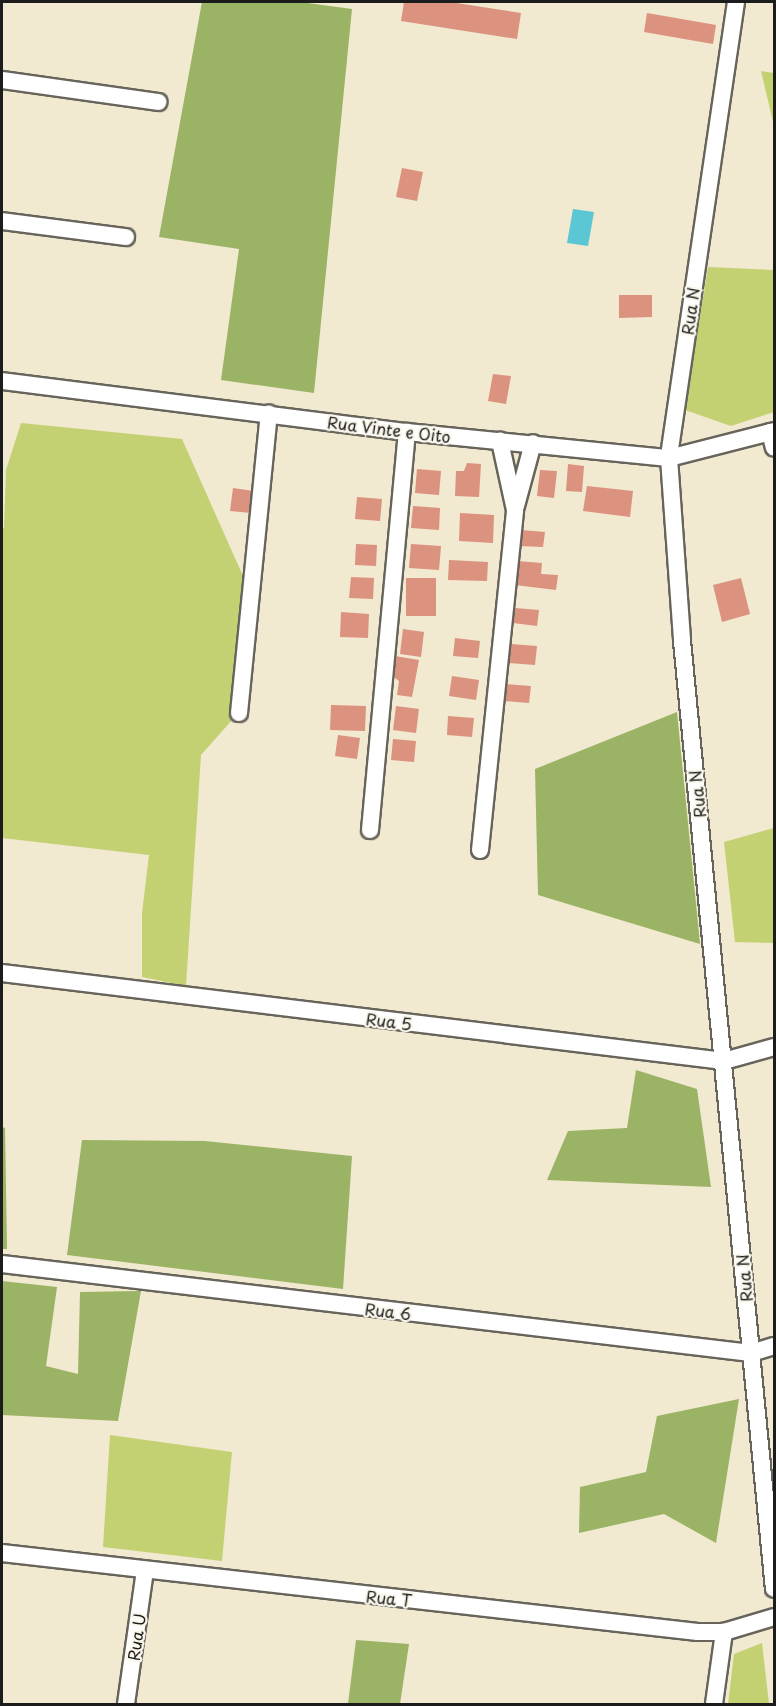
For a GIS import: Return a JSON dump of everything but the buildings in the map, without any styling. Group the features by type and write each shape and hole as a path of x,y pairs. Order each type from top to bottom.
{"street":[{"name":"Rua N","path":"736,2 669,458 683,652 774,1589"},
{"path":"2,80 158,102"},
{"path":"2,221 126,237"},
{"name":"Rua Vinte e Oito","path":"2,381 406,432 669,458 773,437"},
{"path":"239,713 269,414"},
{"path":"370,830 406,432"},
{"path":"500,441 515,510"},
{"path":"480,850 515,510 533,443"},
{"name":"Rua 5","path":"2,973 724,1061 774,1047"},
{"name":"Rua 6","path":"2,1264 751,1353 774,1346"},
{"name":"Rua T","path":"2,1553 698,1632 724,1632 774,1617"},
{"name":"Rua U","path":"126,1704 146,1570"},
{"path":"714,1704 724,1632"}],"green space":[{"path":"202,2 300,2 352,9 314,393 221,380 239,249 159,237"},
{"path":"761,71 774,73 774,126"},
{"path":"708,267 774,270 774,412 731,426 685,410"},
{"path":"21,423 182,439 243,576 232,720 201,755 186,986 142,977 142,913 149,855 2,838 2,528 4,528 6,470"},
{"path":"677,712 700,944 538,895 535,769"},
{"path":"774,828 774,943 735,942 724,842"},
{"path":"636,1070 697,1089 711,1187 547,1180 568,1131 627,1128"},
{"path":"2,1127 5,1128 7,1249 2,1249"},
{"path":"82,1140 205,1141 352,1156 343,1289 67,1255"},
{"path":"2,1281 57,1287 46,1366 78,1374 80,1292 141,1291 118,1421 2,1415"},
{"path":"739,1399 716,1543 664,1514 579,1533 580,1487 646,1472 657,1416"},
{"path":"110,1435 232,1452 222,1561 103,1547"},
{"path":"356,1640 409,1644 400,1704 348,1704"},
{"path":"762,1643 769,1704 728,1704 734,1654"}],"water":[{"path":"573,209 594,212 588,246 567,243"}]}
